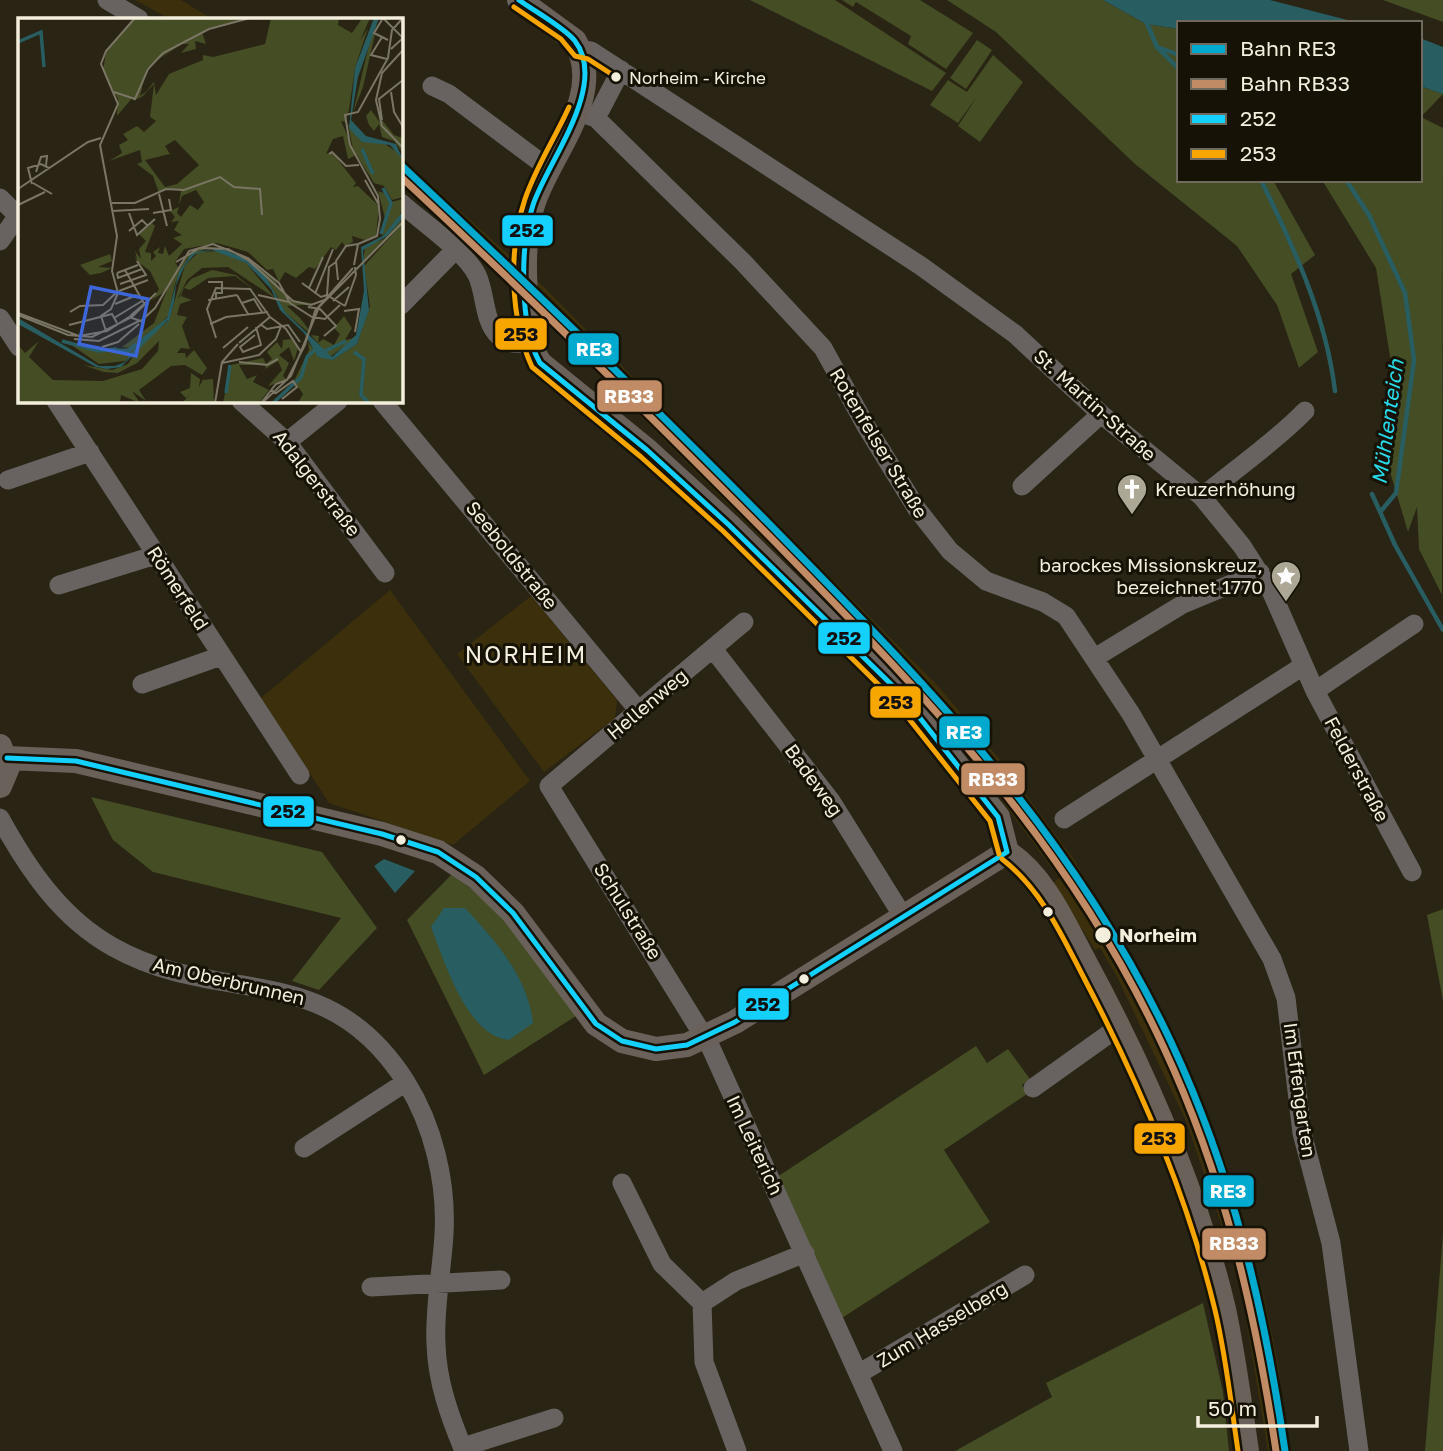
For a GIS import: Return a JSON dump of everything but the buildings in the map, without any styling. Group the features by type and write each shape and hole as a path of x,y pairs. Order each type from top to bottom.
{"main road":[{"path":"519,0 567,33 580,49 587,114 548,168 528,222 526,292 530,343 540,363 647,450 729,525 901,694 998,817 1007,852 1030,870 1046,894 1120,1026 1152,1094 1204,1240 1224,1310 1248,1451"},
{"path":"0,786 7,775 4,752 76,761 420,845 456,862 496,895 552,963 582,1009 605,1032 622,1041 656,1049 687,1045 705,1038 904,918 1007,852"}],"street":[{"path":"107,0 137,18"},
{"path":"580,49 591,51 621,70 587,114"},
{"name":"St. Martin-Straße","path":"621,70 921,266 1015,334 1101,414 1202,497 1260,572 1283,614 1303,666"},
{"path":"432,86 449,94 548,168"},
{"name":"Rotenfelser Straße","path":"587,114 743,262 823,348 854,406 917,509 950,551 986,581 1056,608 1066,616 1096,657 1157,758"},
{"path":"0,198 18,214"},
{"path":"402,204 455,250 477,275 492,326 498,335 518,345 530,343"},
{"path":"0,241 18,216"},
{"path":"402,304 455,250"},
{"path":"0,318 18,345"},
{"name":"Römerfeld","path":"57,402 300,775"},
{"name":"Adalgerstraße","path":"242,402 287,442 385,573"},
{"path":"287,442 337,402"},
{"name":"Seeboldstraße","path":"383,402 639,711"},
{"path":"1202,497 1260,448 1284,432 1305,411"},
{"path":"1022,486 1101,414"},
{"path":"8,480 90,452"},
{"path":"59,585 156,555"},
{"path":"1096,657 1183,604 1260,572"},
{"name":"Hellenweg","path":"549,786 744,622"},
{"path":"1315,691 1414,624"},
{"name":"Badeweg","path":"713,649 831,801 904,918"},
{"path":"142,684 221,656"},
{"path":"1064,819 1303,666"},
{"name":"Felderstraße","path":"1303,666 1412,872"},
{"name":"Im Effengarten","path":"1157,758 1272,959 1283,984 1290,1022 1302,1133 1331,1243 1359,1451"},
{"name":"Schulstraße","path":"549,786 705,1038"},
{"name":"Am Oberbrunnen","path":"0,818 40,884 64,909 113,947 175,971 319,1002 343,1015 372,1040 406,1082 426,1123 441,1178 445,1216 437,1361 448,1410 463,1449 554,1418"},
{"path":"1033,1088 1120,1026"},
{"name":"Im Leiterich","path":"705,1038 860,1373 893,1451"},
{"path":"304,1148 406,1082"},
{"path":"622,1183 662,1264 702,1303 704,1362 737,1451"},
{"path":"702,1303 736,1281 805,1253"},
{"name":"Zum Hasselberg","path":"860,1373 1025,1275"},
{"path":"371,1287 501,1280"}],"shaded area":[{"path":"135,0 181,0 210,18 168,18"},
{"path":"402,158 543,286 938,686 997,756 1073,858 1153,995 1226,1161 1265,1301 1278,1364 1290,1451 1268,1451 1244,1307 1227,1241 1186,1121 1116,975 1100,948 1095,950 1053,883 1059,878 980,771 864,641 516,291 402,186"},
{"path":"390,590 530,781 453,845 329,803 261,698"},
{"path":"531,596 617,700 615,718 544,772 457,654"}],"green space":[{"path":"750,0 835,0 946,73 932,91"},
{"path":"842,0 920,0 973,33 946,69 908,44 911,36 856,2 853,7"},
{"path":"947,0 1103,0 1146,24 1177,29 1177,182 1274,182 1315,255 1291,274 1318,352 1299,368 1277,305 1237,246 1135,164 996,32"},
{"path":"1383,0 1443,0 1443,22"},
{"path":"977,40 992,50 966,89 950,78"},
{"path":"993,55 1023,82 980,142 958,126 978,95 958,123 930,105 948,80 967,92"},
{"path":"1422,87 1443,94 1422,116"},
{"path":"1422,118 1443,128 1442,595 1419,549 1417,507 1408,532 1383,448 1394,382 1376,268 1323,182 1422,182"},
{"path":"91,797 322,852 377,928 319,990 292,981 341,918 153,872 113,840"},
{"path":"453,873 521,933 576,1016 484,1075 407,920"},
{"path":"1443,909 1443,1001 1427,915"},
{"path":"976,1046 987,1063 1008,1049 1030,1079 1022,1085 1027,1094 944,1150 990,1222 842,1318 777,1177"},
{"path":"1443,1234 1443,1451 1425,1451"},
{"path":"1203,1303 1223,1392 1229,1451 955,1451 1052,1397 1046,1383"}],"water":[{"path":"1103,0 1270,0 1351,21 1177,21 1177,29 1146,24"},
{"path":"1422,39 1443,47 1443,94 1422,87"},
{"path":"384,859 415,871 395,893 374,866"},
{"path":"444,908 465,908 488,933 517,975 530,1006 533,1023 509,1040 494,1035 481,1026 451,978 431,927"}],"waterway":[{"name":"Mühlenteich","path":"1146,21 1157,47 1177,67"},
{"name":"Mühlenteich","path":"1160,48 1177,54"},
{"name":"Mühlenteich","path":"1262,182 1307,283 1324,336 1335,391"},
{"name":"Mühlenteich","path":"1347,182 1369,215 1405,293 1414,360 1396,493 1381,511"},
{"name":"Mühlenteich","path":"1372,494 1395,545 1443,630"}],"rail line":[{"name":"RE3","path":"402,166 640,395 894,654 998,772 1091,899 1133,968 1171,1042 1212,1142 1229,1192 1256,1293 1285,1451"},
{"name":"RB33","path":"402,178 638,404 889,660 942,718 1040,839 1125,972 1185,1095 1220,1194 1234,1244 1258,1347 1276,1451"}],"transit line":[{"name":"252","path":"519,0 570,36 584,59 585,80 580,101 572,124 533,205 526,241 525,307 528,329 540,363 647,450 729,525 901,694 998,817 1007,852"},
{"name":"253","path":"514,7 561,39 575,56 588,59 616,77"},
{"name":"253","path":"569,107 529,187 516,240 516,306 519,328 532,367 641,457 723,531 894,700 990,821 999,854"},
{"name":"252","path":"7,758 76,761 382,834 438,852 476,877 513,913 596,1024 622,1041 656,1049 687,1045 735,1022 1007,852"},
{"name":"253","path":"1002,859 1029,885 1059,931 1125,1060 1160,1141 1191,1224 1215,1310 1238,1451"}],"place":[{"name":"Norheim - Kirche","path":"616,77"},
{"name":"Kreuzerhöhung","path":"1132,516"},
{"name":"barockes Missionskreuz, bezeichnet 1770","path":"1286,603"},
{"name":"Norheim","path":"1103,935"}],"district":[{"name":"NORHEIM","path":"526,655"}]}
